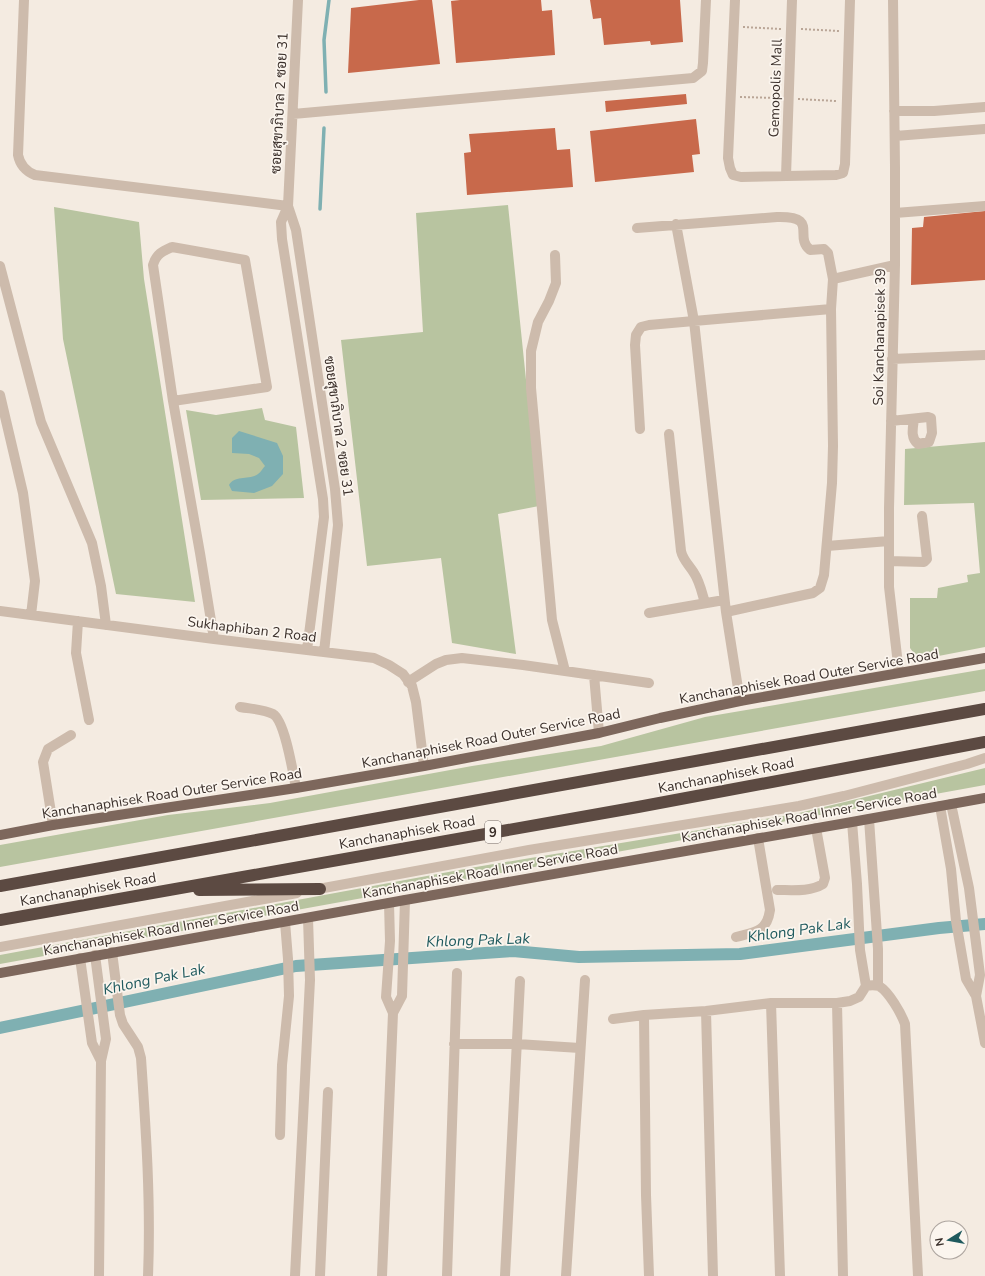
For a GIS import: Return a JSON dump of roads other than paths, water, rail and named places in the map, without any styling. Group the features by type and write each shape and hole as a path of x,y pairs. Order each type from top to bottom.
{"highway":[{"name":"Kanchanaphisek Road","path":"0,886 985,709"},
{"name":"Kanchanaphisek Road","path":"0,920 638,807 985,742"},
{"path":"163,890 320,889"}],"main road":[{"name":"Kanchanaphisek Road Outer Service Road","path":"0,835 53,825 296,788 424,766 599,733 740,701 985,658"},
{"name":"Kanchanaphisek Road Inner Service Road","path":"0,973 985,798"}],"street":[{"path":"24,0 18,154 19,161 28,172 35,175 288,206"},
{"name":"ซอยสุขาภิบาล 2 ซอย 31","path":"298,0 288,206 281,222 282,240 323,499 324,517 307,650"},
{"path":"293,114 693,78 702,71 704,63 706,0"},
{"path":"735,0 728,158 733,175 741,177 836,175 843,173 845,164 850,0"},
{"name":"Gemopolis Mall","path":"786,176 792,0"},
{"name":"Soi Kanchanapisek 39","path":"893,0 895,266 892,359 889,587 899,673"},
{"path":"894,111 934,111 985,108"},
{"path":"895,136 985,129"},
{"name":"ซอยสุขาภิบาล 2 ซอย 31","path":"288,206 296,230 338,525 324,652"},
{"path":"895,213 985,206"},
{"path":"637,228 777,217 793,218 798,219 803,225 804,241 807,248 810,250 824,250 828,253 832,279 833,446 832,484 824,575 820,588 812,593 726,612"},
{"path":"676,224 694,321 724,600 740,701"},
{"path":"173,401 267,387 245,260 172,247 162,251 155,258 153,265 173,401 214,639"},
{"path":"555,255 556,283 538,322 531,351 531,388 552,620 565,671"},
{"path":"0,266 41,422 92,543 101,586 106,625"},
{"path":"832,279 895,266"},
{"path":"640,429 635,345 636,335 641,327 649,325 831,309"},
{"path":"892,359 985,356"},
{"path":"0,395 23,493 35,581 31,615"},
{"path":"891,421 914,419"},
{"path":"669,434 681,551 683,558 694,573 701,588 705,603"},
{"path":"889,561 924,562 927,559 922,516"},
{"path":"827,546 889,542"},
{"path":"318,558 334,560"},
{"path":"649,613 724,600"},
{"name":"Sukhaphiban 2 Road","path":"0,611 374,658 403,674 412,686 416,702 424,766"},
{"path":"78,621 76,653 89,720"},
{"path":"408,682 436,664 446,660 462,658 649,683"},
{"path":"594,675 599,733"},
{"path":"240,707 260,710 274,715 283,729 296,788"},
{"path":"53,825 43,762 48,749 71,736"},
{"path":"0,948 529,850 799,806 844,796 985,758"},
{"path":"951,804 969,888 980,975 976,996"},
{"path":"940,806 951,869 956,921 966,979 976,996 985,1044"},
{"path":"869,819 878,949 878,986"},
{"path":"613,1019 644,1015 706,1011 771,1003 837,1003 850,1001 859,997 866,986 860,950 852,822"},
{"path":"778,890 818,888 823,884 825,878 816,828"},
{"path":"736,937 754,932 764,927 769,920 770,910 758,838"},
{"path":"382,1276 393,1013 402,996 405,900"},
{"path":"389,903 390,941 386,997 393,1013"},
{"path":"295,1276 310,980 308,918"},
{"path":"280,1135 282,1065 289,996 285,922"},
{"path":"112,952 120,1015 123,1024 138,1047 141,1058 149,1171 150,1219 148,1276"},
{"path":"95,955 106,1039 101,1061 99,1276"},
{"path":"80,958 92,1043 101,1061"},
{"path":"447,1276 457,973"},
{"path":"566,1276 585,980"},
{"path":"505,1276 520,981"},
{"path":"866,986 878,986 883,990 896,1005 905,1024 918,1276"},
{"path":"771,1003 780,1276"},
{"path":"837,1003 843,1276"},
{"path":"706,1011 713,1276"},
{"path":"644,1015 646,1195 649,1276"},
{"path":"454,1044 517,1044 580,1048"},
{"path":"320,1276 328,1092"}],"water":[{"path":"239,431 277,443 283,456 283,474 272,486 254,493 232,491 229,485 231,482 238,479 255,476 265,466 259,458 249,454 232,453 232,438"}],"waterway":[{"path":"326,92 324,40 329,0"},
{"path":"320,209 324,128"},
{"name":"Khlong Pak Lak","path":"0,1028 296,966 513,951 579,957 740,954 939,928 985,924"}]}
